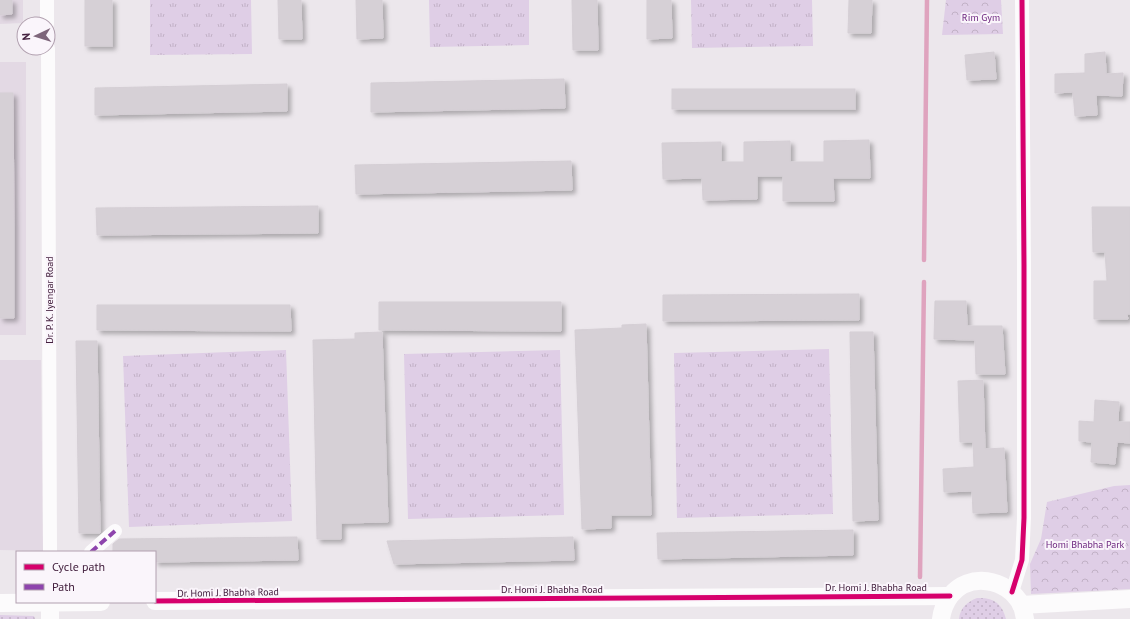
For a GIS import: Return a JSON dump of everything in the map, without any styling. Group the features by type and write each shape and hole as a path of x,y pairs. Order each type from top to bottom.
{"street":[{"path":"47,0 47,16"},
{"path":"1019,605 1024,518 1022,0"},
{"name":"Dr. P. K. Iyengar Road","path":"48,56 50,551"},
{"path":"92,551 115,531"},
{"path":"941,619 944,607 950,596 960,587 973,581 986,580 1000,584 1019,605"},
{"name":"Dr. Homi J. Bhabha Road","path":"156,601 950,596"},
{"path":"1019,605 1130,599"},
{"path":"0,603 16,603"},
{"path":"50,603 50,619"}],"shaded area":[{"path":"0,0 23,0 23,16 16,16 16,23 0,24"},
{"path":"0,62 26,62 26,335 0,335"},
{"path":"0,360 41,360 43,551 0,550"}],"green space":[{"path":"150,0 251,0 252,54 150,55"},
{"path":"429,0 529,0 529,45 430,47"},
{"path":"691,0 812,0 813,46 692,48"},
{"name":"Rim Gym","path":"946,0 1001,0 1003,34 942,35"},
{"path":"829,349 833,514 677,518 674,353"},
{"path":"286,350 292,521 129,527 123,356"},
{"path":"560,350 564,515 408,519 404,354"},
{"name":"Homi Bhabha Park","path":"1130,485 1130,589 1031,594 1030,564 1041,539 1047,502 1114,486"},
{"path":"977,598 988,599 996,602 1002,609 1006,619 959,619 965,606 970,601"},
{"path":"0,615 34,616 35,619 0,619"}],"building":[{"path":"0,0 12,0 12,14 0,15"},
{"path":"85,0 112,0 112,46 85,46"},
{"path":"278,0 301,0 302,39 279,39"},
{"path":"356,0 382,0 383,38 357,39"},
{"path":"572,0 597,0 598,50 573,50"},
{"path":"647,0 671,0 672,38 647,39"},
{"path":"849,0 872,0 871,33 848,33"},
{"path":"994,52 996,79 967,80 965,55"},
{"path":"1105,52 1106,74 1123,73 1122,96 1096,95 1097,115 1075,116 1073,92 1055,93 1055,74 1085,73 1085,54"},
{"path":"564,79 565,108 371,112 371,83"},
{"path":"287,84 287,111 95,115 95,88"},
{"path":"672,89 855,89 855,109 672,109"},
{"path":"0,93 13,93 14,318 0,318"},
{"path":"869,140 870,178 833,178 834,201 783,201 783,176 757,176 757,199 703,200 702,178 663,179 662,143 721,142 721,162 744,162 744,142 790,141 790,162 824,162 824,141"},
{"path":"571,161 572,190 356,194 355,165"},
{"path":"318,206 318,233 97,235 96,208"},
{"path":"1092,207 1130,207 1130,314 1127,314 1128,319 1094,319 1094,281 1107,281 1105,252 1093,252"},
{"path":"859,294 859,320 663,321 663,295"},
{"path":"935,301 966,301 967,326 1002,326 1005,374 976,374 975,340 934,339"},
{"path":"379,302 561,302 561,331 379,330"},
{"path":"97,305 290,305 291,331 97,330"},
{"path":"646,324 651,515 611,515 611,528 582,529 575,330 622,328 622,325"},
{"path":"382,332 388,522 341,523 341,539 317,539 313,340 355,339 355,333"},
{"path":"850,332 873,332 878,520 853,521"},
{"path":"76,341 97,341 100,533 79,533"},
{"path":"983,380 985,449 1004,448 1007,512 973,513 972,491 944,492 943,469 974,467 973,442 960,442 958,381"},
{"path":"1095,400 1119,402 1118,422 1130,422 1130,443 1117,442 1115,464 1091,462 1092,442 1079,441 1079,421 1094,422"},
{"path":"853,530 853,555 658,559 657,533"},
{"path":"297,537 298,560 156,562 156,551 113,551 113,544 119,539"},
{"path":"573,537 574,560 394,564 387,541"}],"waterway":[{"path":"924,260 927,0"},
{"path":"920,577 924,282"}],"marked path":[{"path":"92,551 115,531"}],"cycle path":[{"path":"1012,592 1022,560 1024,518 1022,0"},
{"path":"156,601 950,596"}]}
